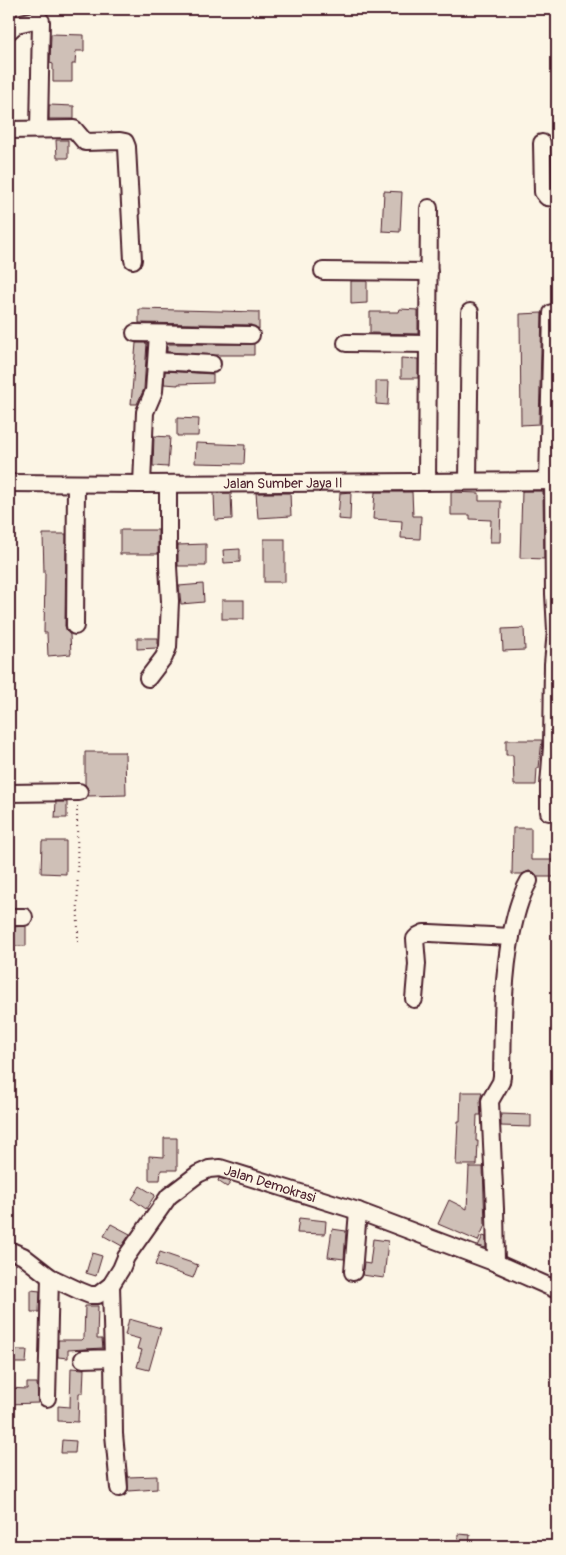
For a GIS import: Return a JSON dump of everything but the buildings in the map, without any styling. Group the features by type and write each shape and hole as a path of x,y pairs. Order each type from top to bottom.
{"street":[{"path":"9,30 17,24 39,19 42,21 39,129"},
{"path":"9,130 74,129 85,142 120,140 125,142 127,146 133,260"},
{"path":"542,143 543,192 547,196 557,198"},
{"path":"427,482 429,208"},
{"path":"323,271 428,272"},
{"path":"468,482 470,312"},
{"path":"549,812 553,664 556,630 554,594 552,313"},
{"path":"135,333 251,335"},
{"path":"142,484 145,412 154,391 158,334"},
{"path":"346,343 428,344"},
{"path":"156,361 212,364"},
{"name":"Jalan Sumber Jaya II","path":"9,483 168,484 553,481"},
{"path":"75,626 76,484"},
{"path":"148,678 164,657 169,638 168,484"},
{"path":"9,793 76,792"},
{"path":"496,1263 490,1101 492,1094 501,1082 502,1076 503,995 506,962 519,902 529,882"},
{"path":"414,999 417,964 415,939 418,936 430,933 448,933 511,937"},
{"name":"Jalan Demokrasi","path":"111,1285 121,1270 126,1257 169,1196 198,1174 208,1169 220,1168 358,1211 496,1263 557,1290"},
{"path":"353,1272 358,1211"},
{"path":"9,1250 23,1256 50,1276 90,1295 98,1295 111,1285"},
{"path":"46,1398 50,1276"},
{"path":"111,1285 114,1434 119,1488"},
{"path":"82,1359 113,1358"}],"path":[{"path":"76,792 78,809 78,943"}]}
